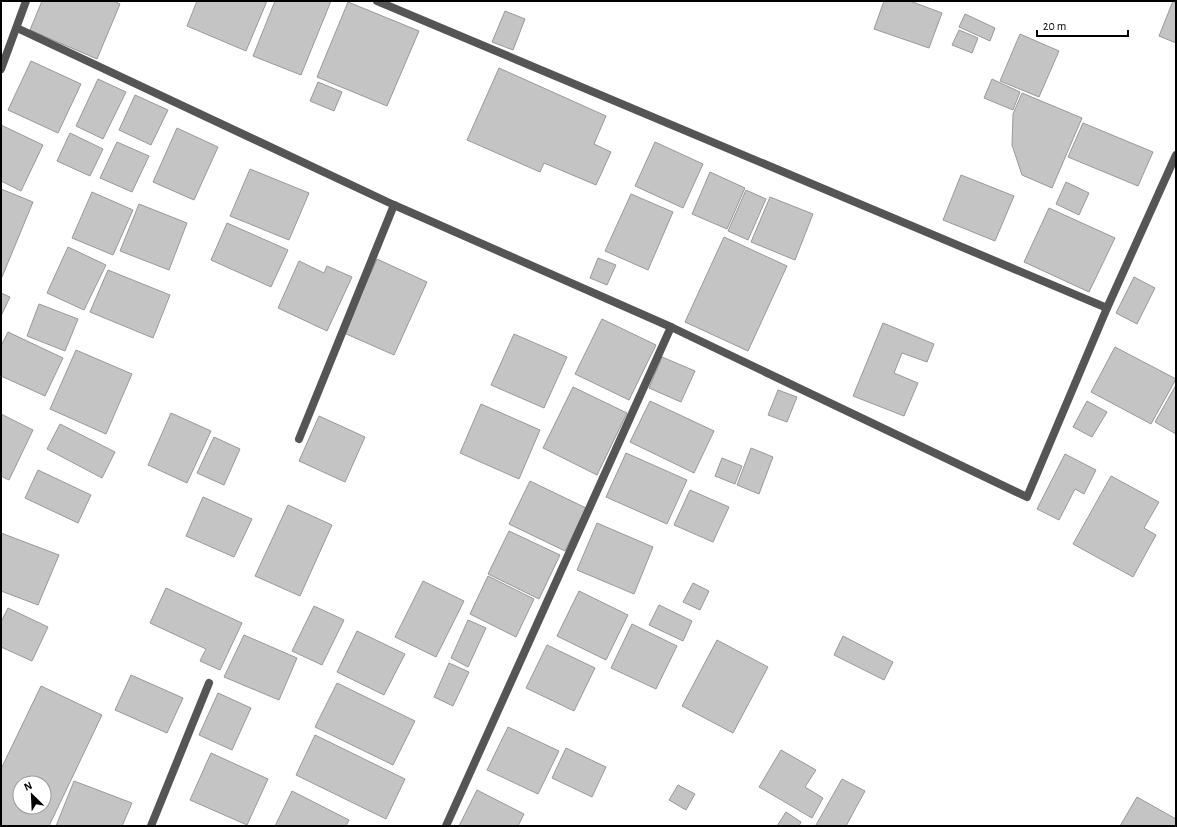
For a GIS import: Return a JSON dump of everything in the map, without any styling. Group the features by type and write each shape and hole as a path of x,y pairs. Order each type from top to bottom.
{"street":[{"path":"1,69 26,1"},
{"path":"377,1 1107,308"},
{"path":"16,28 394,206 671,327 1028,497 1107,308 1176,155"},
{"path":"299,440 394,206"},
{"path":"446,826 671,327"},
{"path":"150,826 209,683"}],"building":[{"path":"42,1 114,1 120,4 97,59 30,30"},
{"path":"197,1 267,1 246,51 187,26"},
{"path":"275,1 331,1 301,75 253,56"},
{"path":"884,1 910,1 942,13 929,48 874,29"},
{"path":"1173,1 1176,1 1176,43 1159,36"},
{"path":"348,2 419,31 387,106 317,77"},
{"path":"505,11 525,19 513,50 492,42"},
{"path":"965,14 995,28 990,41 959,27"},
{"path":"959,30 978,38 972,53 952,45"},
{"path":"1020,34 1059,51 1039,97 1000,81"},
{"path":"31,61 81,84 58,133 8,110"},
{"path":"499,68 606,116 594,144 611,152 596,185 544,163 540,172 467,140"},
{"path":"98,79 126,92 103,139 76,126"},
{"path":"992,79 1020,92 1013,110 984,98"},
{"path":"318,82 342,92 334,111 310,101"},
{"path":"1022,93 1082,118 1052,188 1022,175 1012,145 1013,114"},
{"path":"135,95 168,110 151,145 119,130"},
{"path":"1083,123 1153,152 1138,186 1068,157"},
{"path":"1,125 43,145 21,191 1,181"},
{"path":"177,128 218,147 194,200 153,182"},
{"path":"70,133 103,149 90,176 57,161"},
{"path":"117,142 149,156 132,192 100,178"},
{"path":"655,142 703,164 683,208 635,186"},
{"path":"250,169 309,193 289,240 230,216"},
{"path":"710,172 745,188 727,229 692,214"},
{"path":"961,175 1014,196 995,241 943,220"},
{"path":"1066,182 1089,193 1079,215 1056,204"},
{"path":"1,189 33,202 2,277 1,276"},
{"path":"746,190 766,199 748,240 728,231"},
{"path":"92,192 133,210 113,255 72,238"},
{"path":"631,194 673,212 648,270 605,251"},
{"path":"770,197 813,214 795,260 751,242"},
{"path":"139,204 187,223 169,270 120,251"},
{"path":"1049,208 1115,238 1089,292 1024,262"},
{"path":"227,223 288,250 271,287 211,260"},
{"path":"724,237 787,266 748,351 685,322"},
{"path":"68,247 106,265 84,310 47,293"},
{"path":"598,258 616,265 607,285 590,278"},
{"path":"377,259 427,282 394,355 344,333"},
{"path":"299,261 324,273 327,266 352,277 327,331 278,308"},
{"path":"108,270 170,295 153,338 90,312"},
{"path":"1134,277 1155,288 1137,324 1116,313"},
{"path":"1,293 10,297 1,316"},
{"path":"39,304 78,319 65,351 27,336"},
{"path":"602,319 656,345 629,400 575,374"},
{"path":"883,323 934,344 927,362 902,353 894,373 918,383 904,416 853,396"},
{"path":"8,332 63,358 45,396 1,376 1,346"},
{"path":"514,334 567,357 544,408 491,385"},
{"path":"1115,347 1176,379 1151,424 1091,392"},
{"path":"76,350 132,374 106,434 50,409"},
{"path":"662,357 695,371 681,402 649,388"},
{"path":"1176,385 1176,434 1155,422"},
{"path":"573,387 627,413 597,475 543,448"},
{"path":"778,390 797,397 787,422 768,415"},
{"path":"650,401 714,431 694,473 630,442"},
{"path":"1087,401 1107,412 1092,437 1073,427"},
{"path":"481,404 540,430 519,479 460,453"},
{"path":"171,413 211,431 187,483 148,465"},
{"path":"1,414 33,430 9,480 1,476"},
{"path":"319,416 365,437 345,482 299,461"},
{"path":"60,424 115,452 102,478 47,449"},
{"path":"214,437 240,449 224,485 197,473"},
{"path":"751,448 773,457 759,494 737,485"},
{"path":"626,453 687,480 667,524 606,497"},
{"path":"1065,454 1096,470 1084,494 1075,489 1059,520 1037,509"},
{"path":"722,458 742,466 735,484 715,476"},
{"path":"38,470 91,495 78,523 25,498"},
{"path":"1111,476 1159,502 1144,528 1156,535 1133,577 1073,544"},
{"path":"530,481 586,508 565,551 509,524"},
{"path":"690,490 729,507 713,542 674,525"},
{"path":"203,497 252,519 234,557 186,536"},
{"path":"288,505 332,525 300,596 255,576"},
{"path":"597,523 653,547 634,594 577,570"},
{"path":"509,531 560,555 539,599 488,574"},
{"path":"1,533 59,555 38,605 1,591"},
{"path":"488,576 534,599 516,637 470,614"},
{"path":"423,581 464,601 436,657 395,637"},
{"path":"693,583 709,591 700,610 683,602"},
{"path":"166,588 242,623 220,670 200,661 206,649 150,623"},
{"path":"579,591 628,615 606,660 557,636"},
{"path":"659,605 692,621 683,641 649,625"},
{"path":"314,606 344,620 322,665 292,651"},
{"path":"8,608 48,627 32,661 1,647 1,622"},
{"path":"468,620 486,628 468,667 451,658"},
{"path":"632,624 677,646 656,689 611,668"},
{"path":"357,631 405,654 384,695 337,672"},
{"path":"244,635 297,658 279,700 224,677"},
{"path":"843,636 893,662 884,680 834,655"},
{"path":"717,640 768,667 733,733 682,706"},
{"path":"547,645 595,668 574,711 526,688"},
{"path":"449,663 469,672 453,706 434,697"},
{"path":"131,675 183,698 167,733 115,710"},
{"path":"337,683 415,721 393,765 315,727"},
{"path":"41,686 102,715 49,826 1,825 1,769"},
{"path":"218,693 251,708 232,750 199,735"},
{"path":"508,727 559,751 538,794 487,770"},
{"path":"315,735 405,779 386,819 296,775"},
{"path":"566,748 606,767 592,797 552,778"},
{"path":"781,750 816,770 805,787 823,798 812,818 759,787"},
{"path":"211,753 268,779 247,825 190,800"},
{"path":"842,779 865,791 846,826 816,825"},
{"path":"74,781 132,803 122,826 56,826"},
{"path":"678,785 695,794 686,810 669,800"},
{"path":"477,790 524,814 518,826 459,826"},
{"path":"292,791 349,820 346,826 275,826"},
{"path":"1137,797 1176,819 1176,826 1120,826"},
{"path":"786,812 801,822 799,826 777,826"}]}
